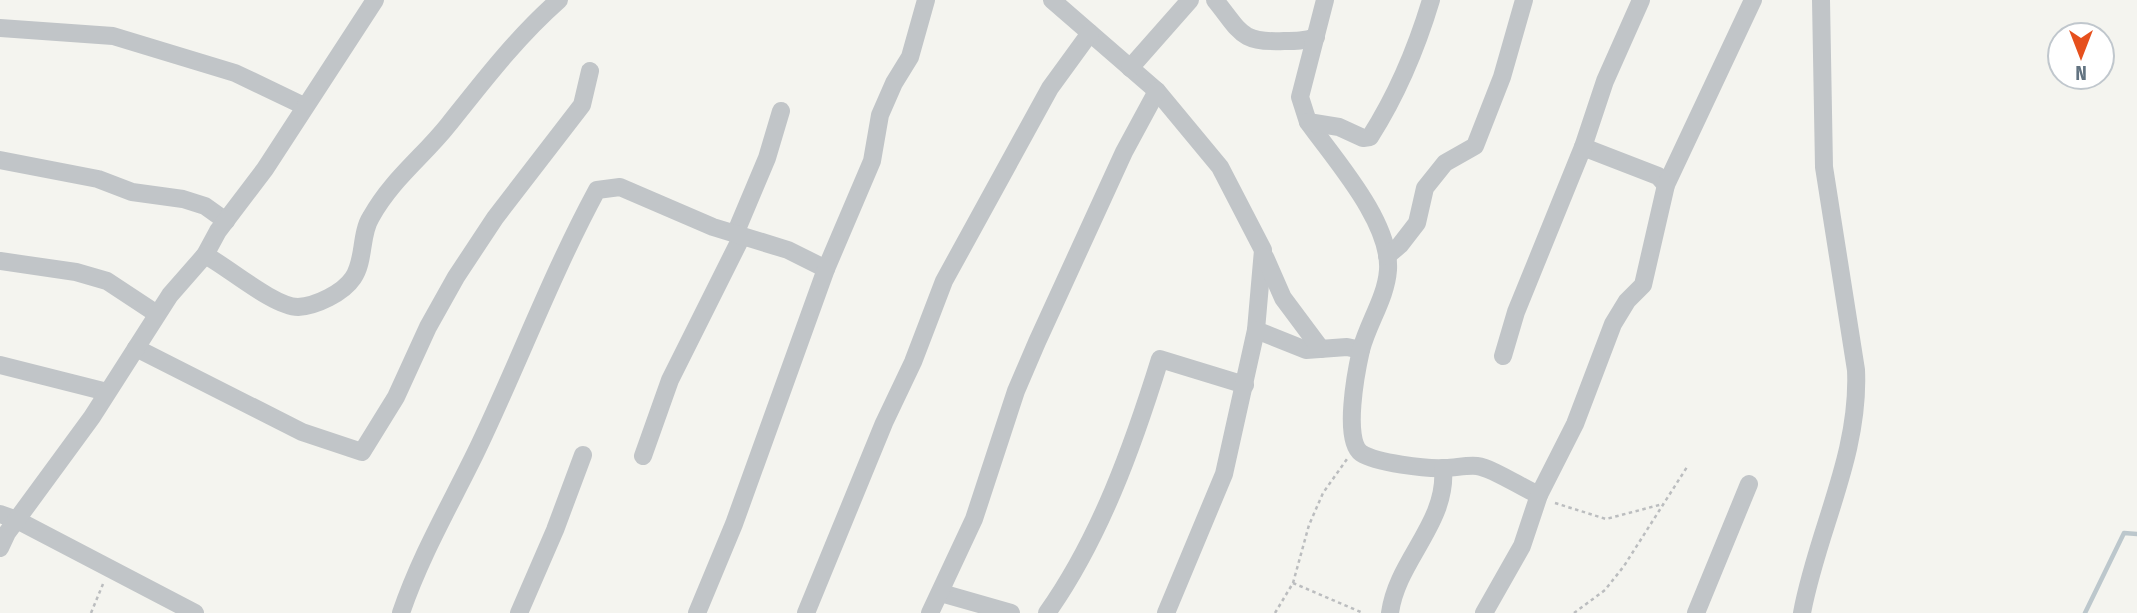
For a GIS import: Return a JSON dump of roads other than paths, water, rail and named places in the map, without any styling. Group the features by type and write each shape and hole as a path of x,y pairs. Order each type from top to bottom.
{"street":[{"path":"0,548 8,517 92,417 157,314 205,255 226,221 265,169 303,106 375,0"},
{"path":"205,255 274,299 297,307 326,299 342,288 354,277 369,220 400,174 449,124 518,38 558,0"},
{"path":"697,613 734,524 826,269 872,161 880,115 910,57 926,0"},
{"path":"1052,0 1157,91 1220,167 1263,250 1283,299 1321,349"},
{"path":"1130,68 1190,0"},
{"path":"1214,0 1247,39 1269,43 1304,41 1316,37"},
{"path":"1325,0 1300,97 1308,122 1371,212 1386,243 1387,256 1385,286 1361,350 1350,433 1355,447 1364,455 1394,462 1443,468 1478,466 1539,495"},
{"path":"1308,122 1339,127 1363,138 1370,137 1397,95 1417,48 1431,0"},
{"path":"1387,256 1400,245 1417,223 1425,188 1445,163 1475,146 1502,77 1524,0"},
{"path":"1503,356 1516,312 1583,147 1605,81 1641,0"},
{"path":"1484,613 1521,546 1539,495 1575,424 1613,324 1627,300 1643,285 1666,185 1754,0"},
{"path":"1802,613 1849,448 1857,398 1855,360 1824,167 1821,0"},
{"path":"0,29 113,36 235,73 303,106"},
{"path":"807,613 884,423 913,362 944,281 1050,88 1090,33"},
{"path":"136,348 302,432 362,452 396,397 428,327 456,277 495,218 582,105 590,71"},
{"path":"930,613 974,519 1016,391 1037,342 1129,141 1157,91"},
{"path":"643,456 670,380 739,235 781,111"},
{"path":"1583,147 1658,176 1666,185"},
{"path":"0,160 98,178 132,192 183,199 205,206 226,221"},
{"path":"401,613 435,530 475,454 551,283 597,190 620,187 739,235 788,250 826,269"},
{"path":"1166,613 1224,474 1260,308 1263,250"},
{"path":"0,261 76,272 107,281 157,314"},
{"path":"1260,308 1283,299"},
{"path":"1256,330 1306,350 1347,347 1361,350"},
{"path":"1047,613 1066,586 1099,519 1144,408 1160,359 1245,385"},
{"path":"0,365 107,392"},
{"path":"519,613 555,530 583,455"},
{"path":"1390,613 1409,565 1438,512 1445,488 1443,468"},
{"path":"1696,613 1749,484"},
{"path":"8,517 195,613"},
{"path":"941,593 1011,613"}],"waterway":[{"path":"2085,613 2124,533 2137,534"}]}
